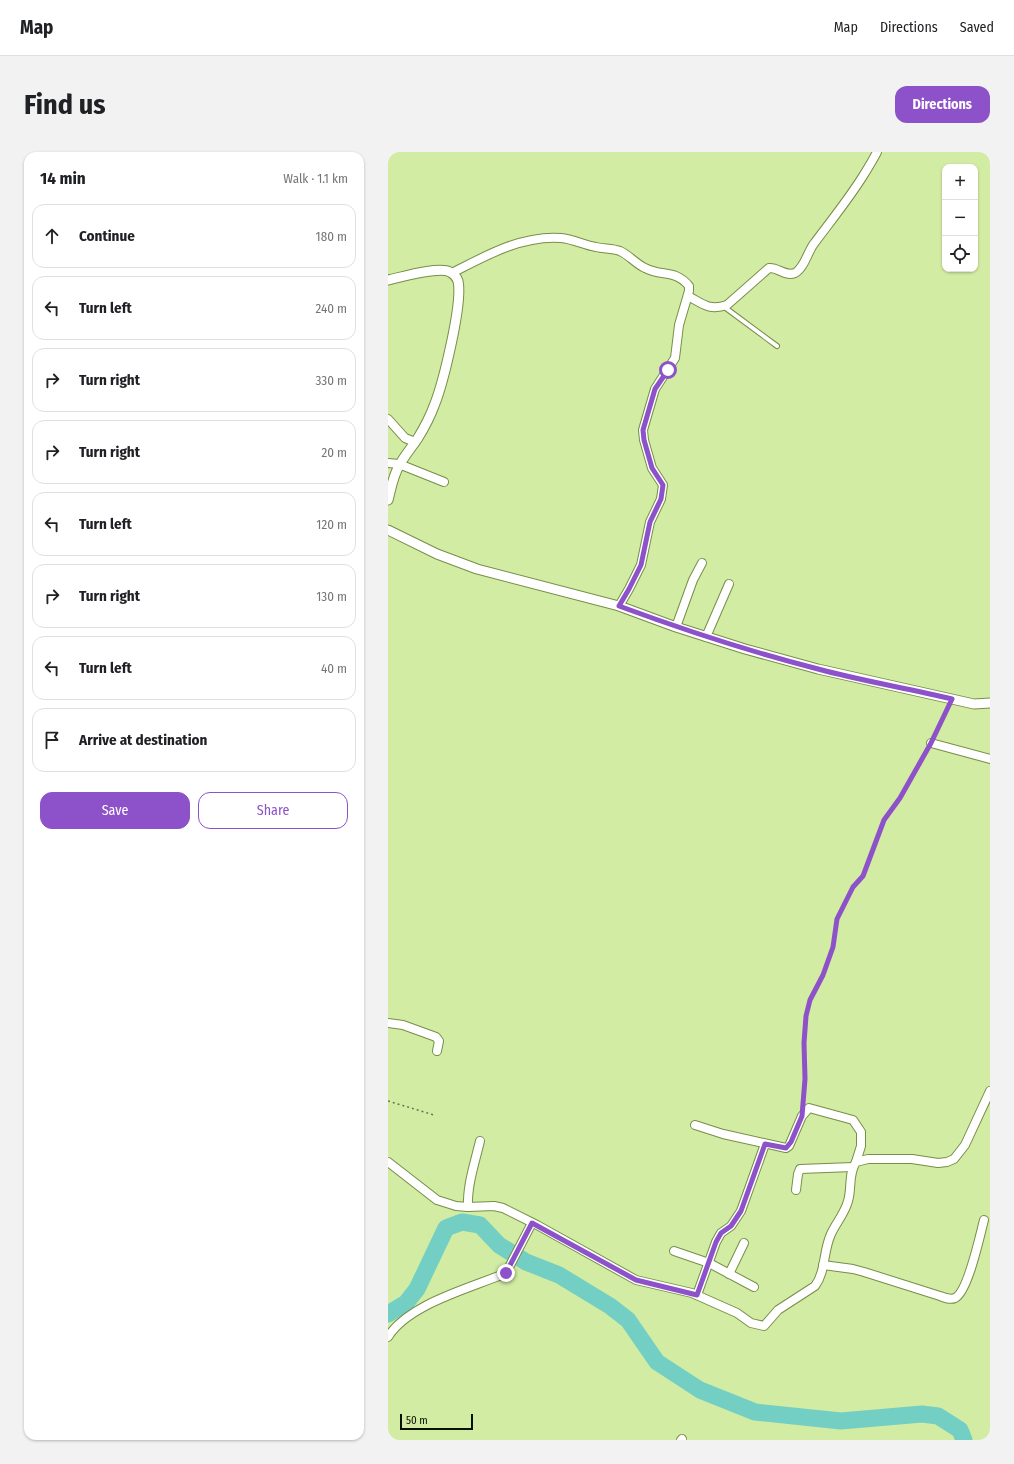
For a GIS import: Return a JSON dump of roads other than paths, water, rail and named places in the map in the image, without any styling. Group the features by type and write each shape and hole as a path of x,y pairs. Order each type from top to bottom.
{"street":[{"path":"688,296 709,308 715,308 726,305 769,268 791,274 797,272 812,247 840,211 877,152"},
{"path":"388,280 436,270 452,273 494,253 522,242 541,238 561,238 596,247 621,251 643,268 652,272 669,273 682,279 689,286 688,296 679,325 676,358 655,389 643,430 644,440 652,468 663,485 661,499 650,522 641,565 619,606"},
{"path":"388,500 399,464 422,432 434,406 447,358 456,315 458,282 452,273"},
{"path":"388,419 405,438 415,442"},
{"path":"388,462 399,464 444,482"},
{"path":"388,530 437,554 477,570 619,606 706,637 818,669 974,704 990,703"},
{"path":"676,627 693,580 702,563"},
{"path":"706,637 729,584"},
{"path":"931,743 990,759"},
{"path":"388,1023 403,1025 436,1037 439,1041 437,1051"},
{"path":"796,1190 800,1169 855,1164 868,1159 912,1159 947,1162 954,1159 965,1145 990,1091"},
{"path":"388,1162 437,1200 446,1204 468,1207 494,1206 504,1208 636,1280 697,1295 737,1313 751,1323 764,1326 778,1310 815,1286 821,1276 825,1252 831,1233 845,1210 848,1202 851,1172 861,1146 861,1132 853,1120 809,1108 802,1116 787,1148 723,1134 695,1125"},
{"path":"468,1207 467,1197 480,1141"},
{"path":"697,1295 716,1242 721,1233 731,1226 741,1211 765,1144"},
{"path":"823,1265 853,1269 949,1299 954,1298 959,1294 967,1281 984,1220"},
{"path":"388,1337 398,1326 416,1311 506,1273 510,1268 532,1223"},
{"path":"730,1274 744,1244"},
{"path":"674,1251 709,1263 754,1287"}],"lane":[{"path":"723,306 777,346"}],"waterway":[{"path":"388,1314 406,1303 417,1289 446,1228 462,1222 480,1225 499,1245 526,1262 559,1275 610,1306 628,1320 657,1362 700,1390 755,1412 841,1421 922,1414 938,1416 960,1430 964,1440"}]}
